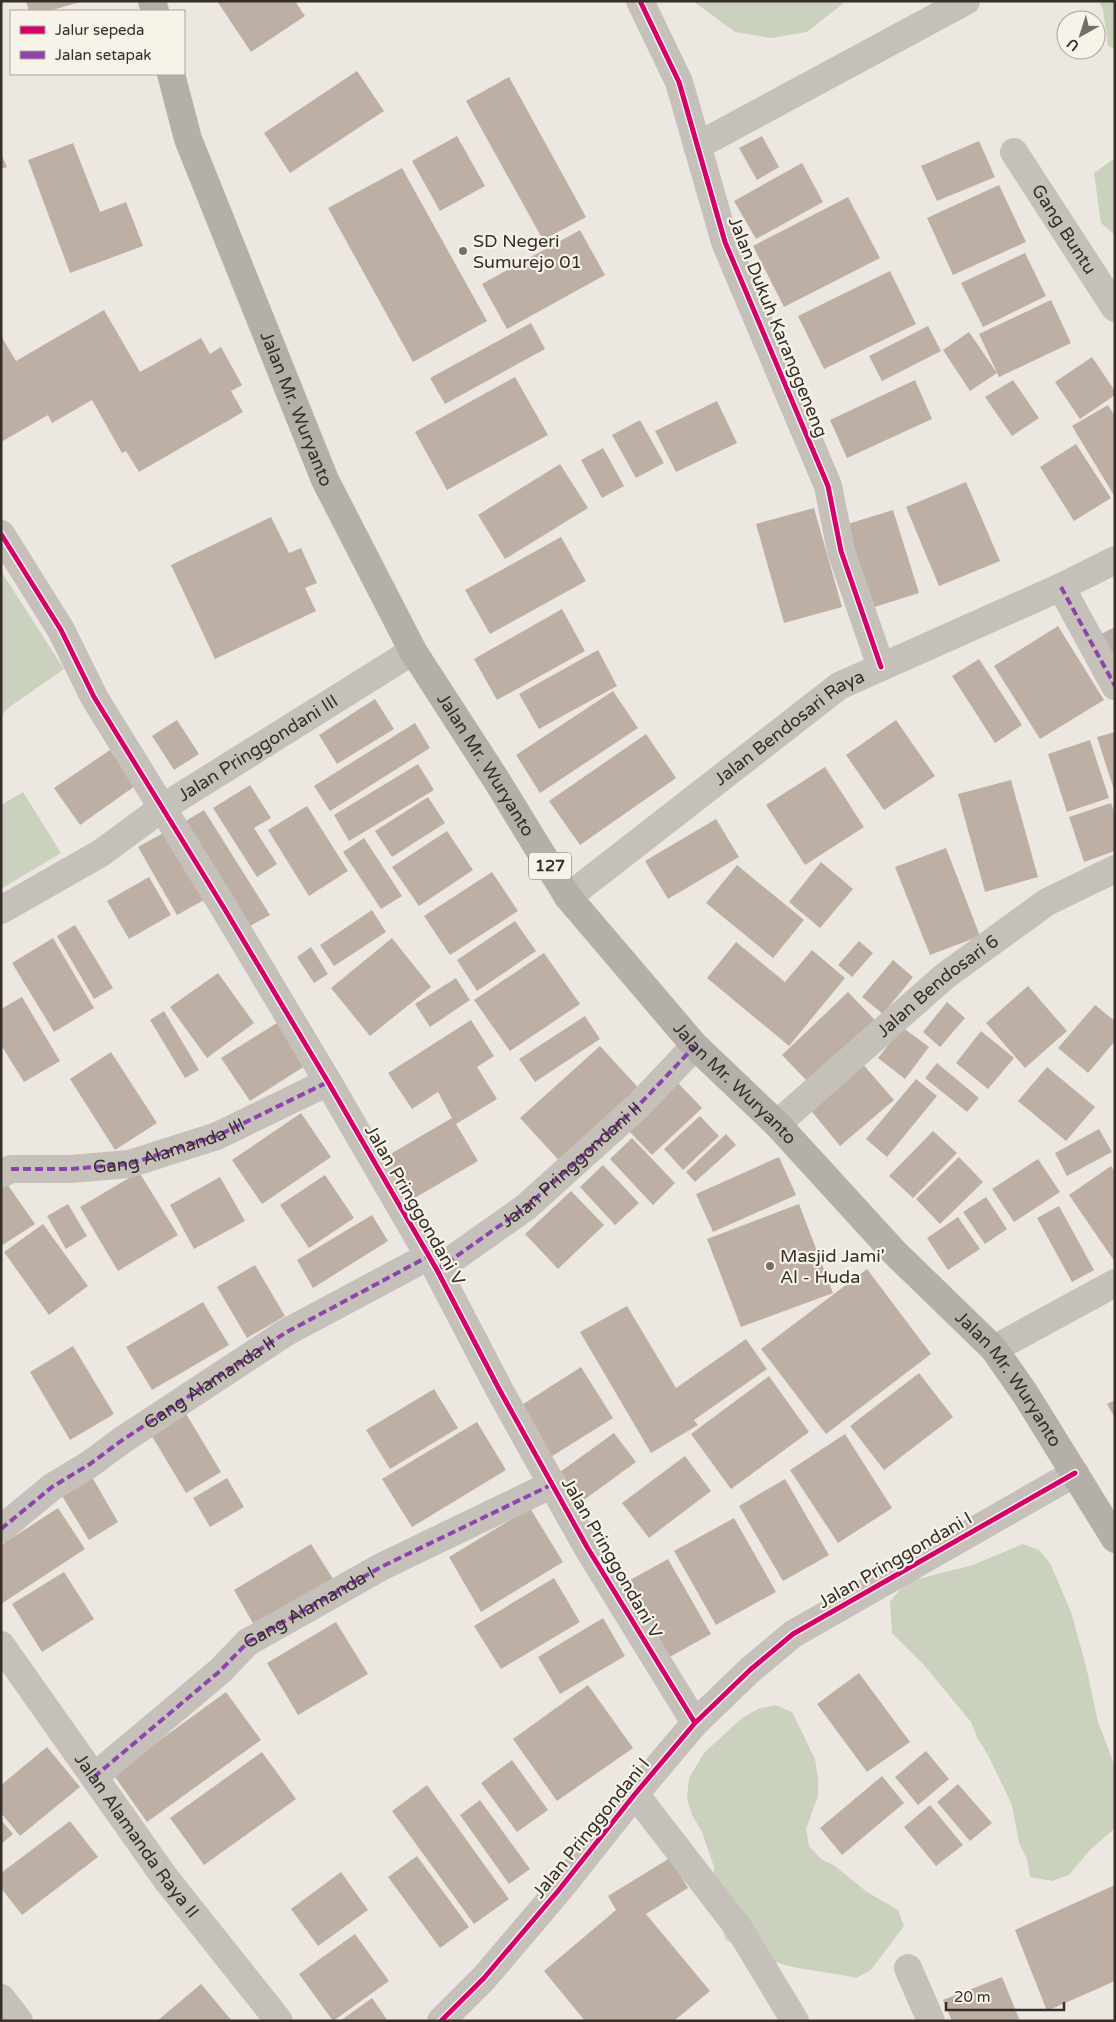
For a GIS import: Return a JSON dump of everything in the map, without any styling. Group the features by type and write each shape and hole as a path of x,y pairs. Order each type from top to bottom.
{"main road":[{"name":"Jalan Mr. Wuryanto","path":"171,75 188,140 325,480 413,651 498,781 568,897 695,1046 777,1124 894,1252 994,1349 1026,1394 1115,1539"}],"street":[{"name":"Jalan Dukuh Karanggeneng","path":"640,1 679,82 725,242 828,486 842,551 881,667"},
{"path":"697,146 966,1"},
{"name":"Gang Buntu","path":"1014,152 1115,308"},
{"name":"Jalan Pringgondani V","path":"1,534 61,630 94,697 328,1082 433,1263 499,1389 535,1455 554,1484 587,1547 695,1723"},
{"name":"Jalan Bendosari Raya","path":"568,897 839,686 1061,587 1115,560"},
{"path":"1061,587 1115,686"},
{"name":"Jalan Pringgondani III","path":"1,910 101,853 162,808 413,651"},
{"name":"Jalan Bendosari 6","path":"777,1124 945,976 1047,902 1115,869"},
{"name":"Jalan Pringgondani II","path":"433,1263 526,1207 638,1106 695,1046"},
{"name":"Gang Alamanda III","path":"1,1174 11,1169 71,1169 129,1164 218,1136 328,1082"},
{"name":"Gang Alamanda II","path":"1,1529 52,1487 90,1464 121,1441 285,1333 433,1263"},
{"path":"994,1349 1115,1283"},
{"name":"Jalan Pringgondani I","path":"441,2021 484,1978 546,1906 635,1794 695,1723 750,1670 793,1634 1075,1473"},
{"name":"Gang Alamanda I","path":"94,1777 220,1671 248,1642 381,1567 554,1484"},
{"name":"Jalan Alamanda Raya II","path":"1,1646 166,1879 279,2021"},
{"path":"635,1794 740,1930 795,2021"},
{"path":"908,1968 931,2021"},
{"path":"1,1998 19,2021"}],"green space":[{"path":"693,1 846,1 807,32 771,38 735,32"},
{"path":"1099,1 1115,1 1115,49 1108,46 1106,10 1103,10"},
{"path":"1115,158 1115,235 1101,223 1094,173"},
{"path":"1,571 64,669 8,708 1,716"},
{"path":"23,792 61,853 1,889 1,805"},
{"path":"1023,1544 1039,1550 1050,1563 1071,1612 1086,1666 1098,1722 1115,1770 1114,1829 1091,1849 1069,1875 1052,1881 1030,1877 1027,1859 1019,1843 1012,1805 971,1722 923,1664 892,1633 890,1602 902,1587 918,1579 973,1565"},
{"path":"775,1705 792,1712 815,1759 818,1796 806,1829 809,1846 821,1859 835,1866 867,1892 898,1910 904,1926 871,1970 856,1978 789,1966 761,1957 726,1940 715,1905 714,1867 702,1832 692,1815 687,1798 689,1778 704,1753 742,1718 758,1709"}],"building":[{"path":"26,1 80,2 52,10 29,10"},
{"path":"217,1 295,1 305,16 251,52"},
{"path":"357,71 384,111 290,173 264,133"},
{"path":"509,77 586,217 543,240 466,101"},
{"path":"457,136 485,186 440,211 412,161"},
{"path":"762,136 779,167 757,180 739,148"},
{"path":"979,141 995,177 937,201 921,166"},
{"path":"73,143 100,212 126,202 143,246 70,273 28,160"},
{"path":"1,154 7,167 1,169"},
{"path":"802,163 823,202 756,239 734,201"},
{"path":"402,168 487,321 413,362 328,208"},
{"path":"999,185 1026,242 953,275 927,218"},
{"path":"848,197 880,258 784,307 753,246"},
{"path":"580,230 605,275 507,329 482,284"},
{"path":"1025,253 1046,296 983,327 961,283"},
{"path":"890,271 916,324 824,369 798,316"},
{"path":"1051,300 1071,343 999,377 979,334"},
{"path":"104,310 140,372 201,338 210,354 221,347 242,385 231,391 243,412 139,472 126,451 122,453 92,400 52,423 48,415 1,442 1,336 16,361"},
{"path":"531,323 545,349 445,404 430,378"},
{"path":"928,326 941,351 882,381 869,356"},
{"path":"969,332 997,373 970,391 943,350"},
{"path":"1092,357 1115,391 1115,395 1080,419 1055,382"},
{"path":"515,377 548,435 447,490 415,432"},
{"path":"915,380 932,419 847,458 830,420"},
{"path":"1013,380 1039,418 1012,436 985,397"},
{"path":"717,401 737,443 676,472 655,431"},
{"path":"1108,405 1115,416 1115,497 1072,426"},
{"path":"640,420 664,463 636,478 612,435"},
{"path":"1076,444 1111,498 1074,521 1040,467"},
{"path":"603,448 624,486 602,498 581,460"},
{"path":"560,464 588,508 505,559 478,515"},
{"path":"966,482 1000,561 939,586 906,507"},
{"path":"814,508 842,607 784,623 756,524"},
{"path":"893,510 919,593 865,610 838,527"},
{"path":"271,517 289,553 301,548 317,583 305,588 316,611 215,659 171,565"},
{"path":"561,537 586,581 490,634 465,590"},
{"path":"562,609 585,651 497,700 474,659"},
{"path":"1058,626 1104,700 1040,739 994,666"},
{"path":"1115,627 1115,667 1099,635"},
{"path":"598,650 617,686 539,729 519,694"},
{"path":"979,659 1022,725 995,743 952,676"},
{"path":"613,691 638,728 540,793 516,755"},
{"path":"375,699 394,729 337,764 319,735"},
{"path":"177,720 199,754 174,770 152,736"},
{"path":"896,720 935,776 884,810 846,755"},
{"path":"415,723 430,748 330,811 314,786"},
{"path":"1115,732 1115,790 1114,790 1097,737"},
{"path":"646,734 676,778 580,845 549,801"},
{"path":"1090,740 1109,798 1067,812 1048,754"},
{"path":"110,750 135,786 80,825 54,788"},
{"path":"418,764 434,790 349,841 334,815"},
{"path":"825,767 864,827 805,865 766,805"},
{"path":"1011,780 1038,877 985,892 958,794"},
{"path":"250,785 271,818 254,828 277,864 257,877 213,808"},
{"path":"428,797 445,823 392,857 375,831"},
{"path":"1111,803 1115,814 1115,851 1084,862 1069,817"},
{"path":"307,806 348,871 309,896 268,830"},
{"path":"204,810 270,915 250,926 184,822"},
{"path":"716,819 739,857 668,899 645,861"},
{"path":"447,831 473,870 419,906 392,867"},
{"path":"165,832 204,900 177,915 138,847"},
{"path":"364,838 402,896 381,909 343,852"},
{"path":"946,848 980,936 930,955 895,867"},
{"path":"821,862 853,889 820,928 789,902"},
{"path":"737,865 804,920 773,958 706,903"},
{"path":"492,872 518,911 450,955 424,916"},
{"path":"149,877 171,915 129,939 107,901"},
{"path":"372,910 386,932 334,966 320,945"},
{"path":"515,921 536,951 477,991 457,960"},
{"path":"75,925 113,988 94,999 57,936"},
{"path":"53,938 94,1008 54,1032 12,963"},
{"path":"392,938 431,987 370,1036 331,988"},
{"path":"859,941 873,953 852,977 838,965"},
{"path":"736,942 785,982 812,950 845,978 789,1046 707,978"},
{"path":"311,947 328,974 314,983 297,957"},
{"path":"544,953 580,1004 510,1051 474,1000"},
{"path":"893,960 913,977 883,1014 862,997"},
{"path":"218,973 254,1023 207,1058 170,1007"},
{"path":"456,978 470,1000 430,1027 415,1004"},
{"path":"1028,986 1067,1031 1025,1068 986,1023"},
{"path":"848,992 876,1021 810,1084 782,1055"},
{"path":"22,997 60,1061 24,1082 1,1045 1,1009"},
{"path":"947,1002 965,1018 940,1047 923,1032"},
{"path":"1095,1005 1115,1021 1115,1041 1088,1073 1058,1048"},
{"path":"164,1011 199,1070 185,1078 150,1020"},
{"path":"585,1016 600,1039 535,1082 519,1059"},
{"path":"471,1020 494,1056 477,1067 497,1099 456,1124 478,1161 413,1199 387,1156 452,1118 438,1092 412,1109 388,1073"},
{"path":"280,1021 308,1064 250,1101 221,1058"},
{"path":"902,1027 929,1047 905,1079 878,1058"},
{"path":"981,1031 1014,1058 988,1089 956,1063"},
{"path":"600,1046 644,1094 565,1167 520,1118"},
{"path":"111,1052 157,1123 115,1150 70,1079"},
{"path":"861,1062 894,1100 840,1146 808,1107"},
{"path":"937,1063 979,1098 967,1112 925,1078"},
{"path":"1047,1067 1095,1107 1066,1141 1018,1101"},
{"path":"916,1079 937,1096 887,1157 866,1139"},
{"path":"678,1083 702,1108 652,1155 628,1130"},
{"path":"301,1113 331,1157 262,1204 232,1160"},
{"path":"700,1116 719,1136 683,1170 664,1149"},
{"path":"1099,1129 1112,1152 1067,1176 1055,1153"},
{"path":"933,1131 957,1153 913,1198 889,1176"},
{"path":"726,1134 736,1145 695,1182 686,1172"},
{"path":"632,1138 675,1183 653,1205 610,1159"},
{"path":"779,1157 796,1195 713,1232 696,1194"},
{"path":"959,1157 983,1182 940,1224 916,1199"},
{"path":"1038,1159 1060,1192 1014,1222 992,1189"},
{"path":"603,1165 639,1203 615,1225 580,1187"},
{"path":"1111,1166 1115,1172 1115,1262 1069,1195"},
{"path":"139,1172 178,1235 118,1271 80,1207"},
{"path":"325,1175 354,1218 309,1248 280,1205"},
{"path":"220,1177 245,1221 194,1249 170,1205"},
{"path":"5,1181 35,1224 1,1246 1,1184"},
{"path":"571,1191 604,1225 558,1269 525,1234"},
{"path":"986,1197 1007,1229 985,1244 963,1212"},
{"path":"68,1204 87,1236 66,1249 47,1216"},
{"name":"Masjid Jami' Al - Huda","path":"799,1204 833,1293 741,1327 707,1239"},
{"path":"1059,1206 1094,1270 1072,1282 1037,1218"},
{"path":"372,1215 388,1241 313,1288 297,1260"},
{"path":"958,1217 980,1249 948,1270 927,1238"},
{"path":"43,1224 88,1286 49,1315 4,1252"},
{"path":"255,1265 285,1316 247,1338 217,1287"},
{"path":"867,1269 931,1354 826,1434 761,1349"},
{"path":"203,1302 229,1345 152,1390 126,1347"},
{"path":"627,1306 676,1388 746,1339 767,1369 694,1420 698,1425 651,1453 580,1332"},
{"path":"73,1346 114,1414 70,1440 30,1372"},
{"path":"581,1367 613,1418 549,1458 517,1408"},
{"path":"919,1373 953,1417 884,1470 850,1426"},
{"path":"769,1376 809,1432 731,1489 691,1434"},
{"path":"434,1389 458,1428 390,1469 366,1430"},
{"path":"1115,1400 1115,1418 1107,1404"},
{"path":"185,1412 221,1472 186,1493 150,1433"},
{"path":"477,1422 506,1470 412,1527 382,1479"},
{"path":"614,1433 636,1462 581,1502 560,1472"},
{"path":"845,1434 892,1508 838,1543 790,1470"},
{"path":"685,1456 711,1491 649,1538 622,1503"},
{"path":"92,1477 118,1522 89,1540 62,1496"},
{"path":"227,1478 244,1507 210,1527 193,1498"},
{"path":"785,1479 829,1555 783,1581 739,1506"},
{"path":"58,1508 85,1549 1,1604 1,1545"},
{"path":"530,1508 563,1562 481,1612 449,1557"},
{"path":"734,1518 776,1592 716,1625 674,1551"},
{"path":"311,1544 337,1585 258,1632 234,1590"},
{"path":"668,1559 711,1634 666,1659 623,1584"},
{"path":"64,1572 94,1619 42,1652 12,1604"},
{"path":"554,1578 580,1622 501,1669 474,1626"},
{"path":"603,1618 625,1656 560,1694 538,1657"},
{"path":"336,1622 368,1674 298,1715 267,1663"},
{"path":"859,1673 910,1742 867,1772 817,1704"},
{"path":"588,1685 633,1748 557,1801 513,1739"},
{"path":"226,1692 261,1740 147,1822 113,1774"},
{"path":"47,1747 80,1787 20,1836 1,1813 1,1785"},
{"path":"926,1751 949,1779 918,1805 895,1777"},
{"path":"262,1752 296,1799 204,1865 170,1818"},
{"path":"512,1760 548,1810 517,1832 481,1783"},
{"path":"882,1776 904,1803 842,1855 820,1828"},
{"path":"958,1784 992,1823 970,1841 937,1802"},
{"path":"427,1785 509,1899 474,1924 392,1811"},
{"path":"480,1800 530,1869 509,1884 460,1815"},
{"path":"930,1805 963,1845 936,1866 904,1827"},
{"path":"1,1820 13,1834 1,1844"},
{"path":"70,1821 98,1857 22,1915 1,1888 1,1873"},
{"path":"417,1856 469,1927 440,1948 388,1877"},
{"path":"670,1858 688,1888 646,1914 710,1991 674,2021 585,2021 544,1971 616,1910 608,1896"},
{"path":"341,1872 368,1910 318,1946 291,1909"},
{"path":"1115,1885 1115,1981 1047,2011 1015,1930"},
{"path":"355,1934 389,1981 333,2021 299,1974"},
{"path":"1002,1977 1020,2021 952,2021 943,2000"},
{"path":"201,1984 232,2021 157,2021"},
{"path":"372,1998 388,2021 340,2021"}],"marked path":[{"path":"1061,587 1115,686"},
{"path":"437,1270 526,1207 638,1106 695,1046"},
{"path":"11,1169 71,1169 129,1164 217,1136 328,1082"},
{"path":"1,1529 52,1487 90,1464 121,1441 285,1333 429,1256"},
{"path":"94,1777 220,1671 248,1642 381,1567 553,1484"}],"cycle path":[{"path":"640,1 679,82 725,242 828,486 841,551 881,667"},
{"path":"1,534 61,630 94,697 224,908 328,1082 437,1270 499,1389 587,1547 695,1723"},
{"path":"441,2021 484,1978 558,1891 635,1794 695,1723 750,1670 793,1634 1075,1473"}],"place":[{"name":"SD Negeri Sumurejo 01","path":"463,251"},
{"name":"Masjid Jami' Al - Huda","path":"770,1266"}]}
